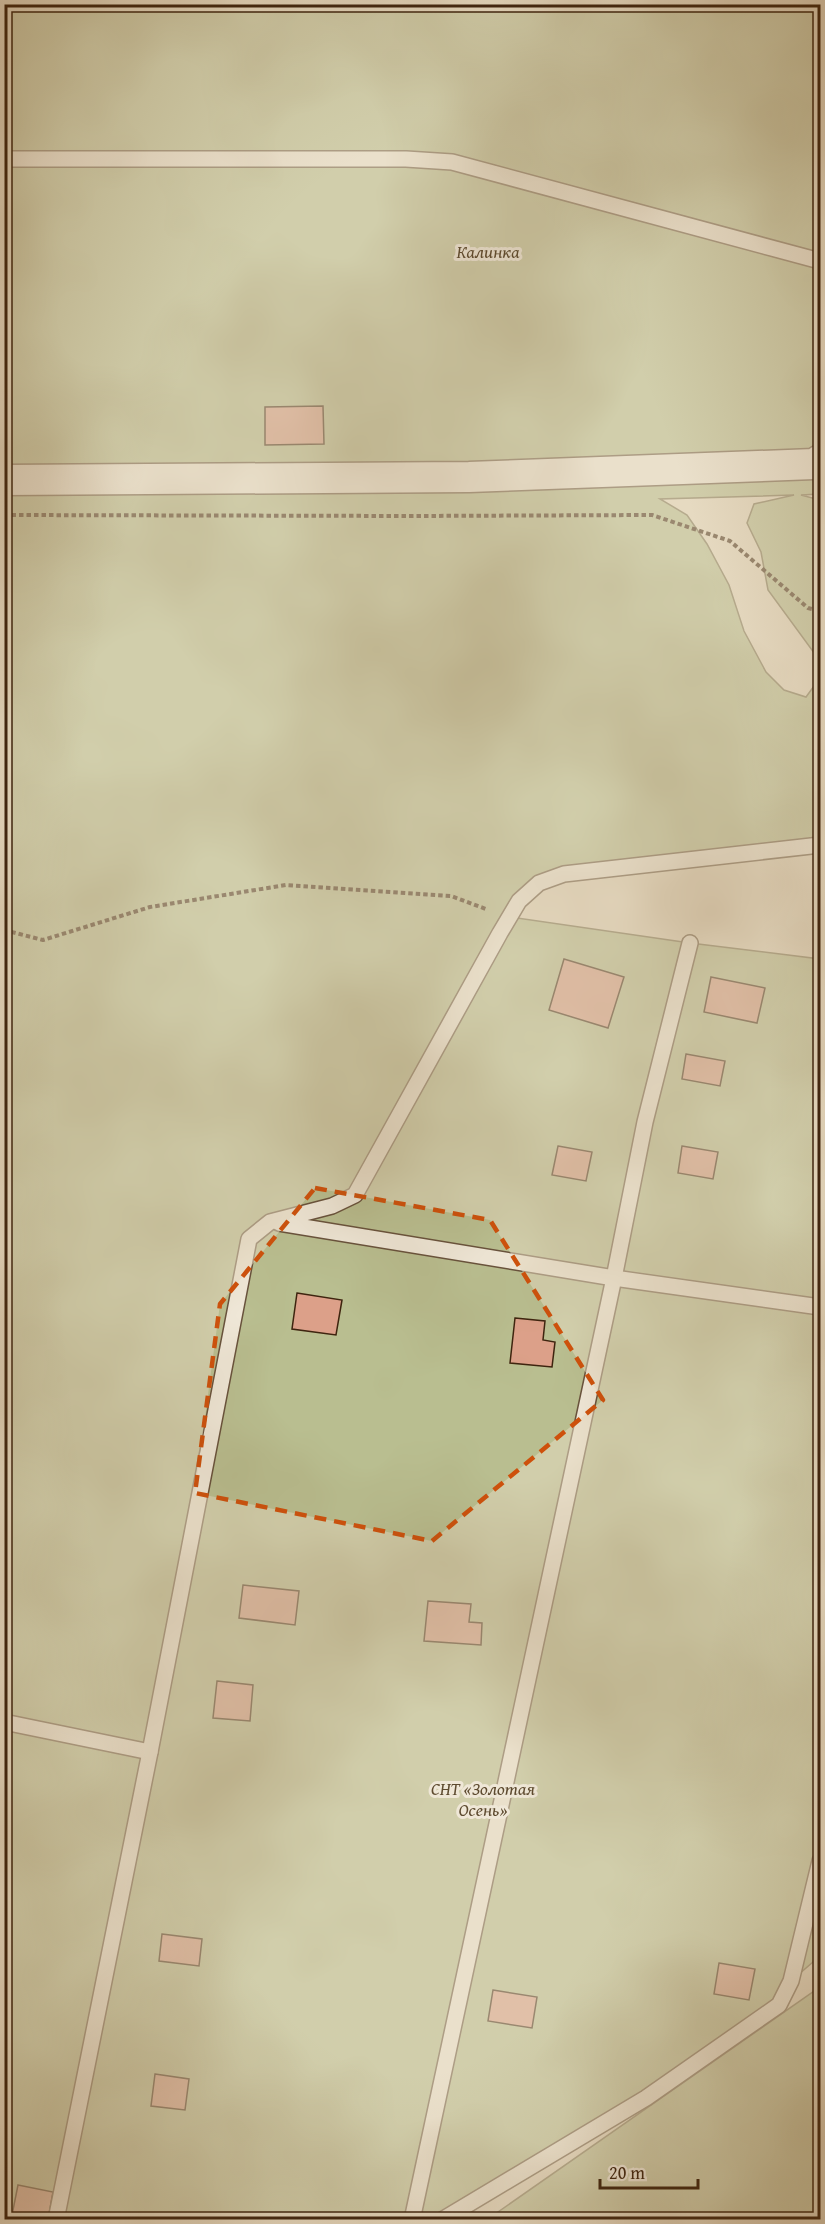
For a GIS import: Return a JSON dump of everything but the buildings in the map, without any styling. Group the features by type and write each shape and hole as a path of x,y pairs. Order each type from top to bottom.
{"street":[{"path":"4,480 469,477 814,464 820,460"}],"lane":[{"path":"4,159 406,159 452,162 820,261"},
{"path":"56,2220 150,1752 249,1239 270,1222 332,1206 355,1195 509,917 519,901 539,883 564,874 820,845"},
{"path":"412,2220 614,1278 645,1122 690,944"},
{"path":"270,1222 614,1278 820,1307"},
{"path":"4,1722 150,1752"},
{"path":"442,2220 645,2098 779,2005 791,1981 820,1861"}],"path":[{"path":"4,515 652,515 730,541 808,608 820,611"},
{"path":"4,930 43,940 150,907 286,885 451,896 509,917"}],"highlighted area":[{"path":"315,1188 490,1220 603,1400 432,1541 195,1493 220,1304"}],"green space":[{"path":"5,5 820,5 820,494 801,495 820,500 820,661 768,590 761,552 747,523 754,504 794,495 660,499 687,515 707,544 729,585 744,631 766,672 784,690 806,697 817,682 820,671 820,845 539,883 510,917 820,959 820,1956 791,1981 779,2005 442,2219 5,2220"},
{"path":"820,1987 820,2219 488,2219"}],"park label":[{"name":"Калинка","path":"488,251"},
{"name":"СНТ «Золотая Осень»","path":"483,1798"}]}
